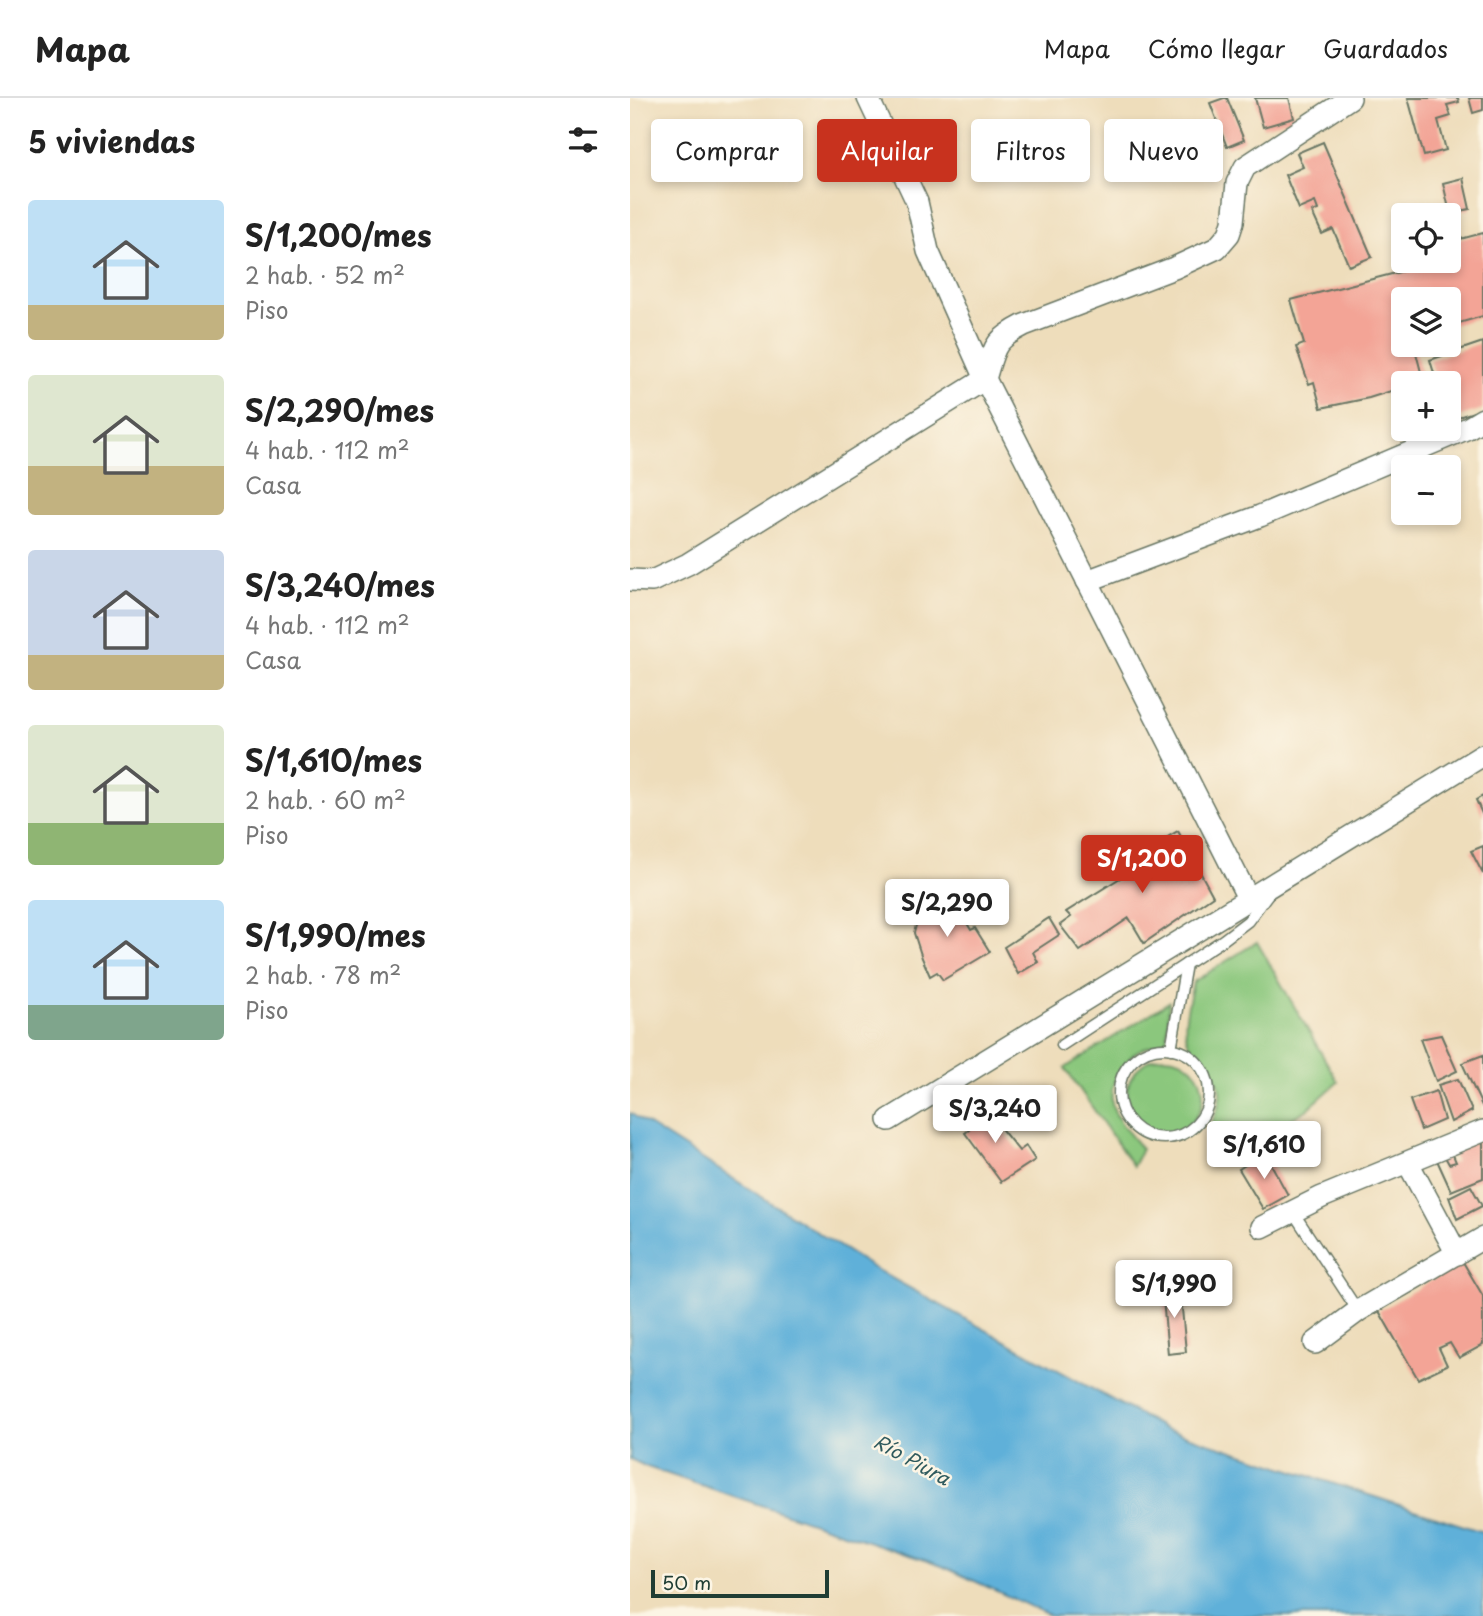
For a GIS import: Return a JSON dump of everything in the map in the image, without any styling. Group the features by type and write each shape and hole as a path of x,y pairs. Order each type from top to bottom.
{"street":[{"path":"868,98 917,202 928,251 985,379 1248,898"},
{"path":"630,580 652,581 688,564 985,379 994,350 1003,336 1024,325 1174,268 1217,248 1233,222 1237,183 1245,167 1350,98"},
{"path":"1087,581 1260,516 1468,428 1483,419"},
{"path":"889,1119 1483,755"},
{"path":"1262,1227 1322,1197 1483,1131"},
{"path":"1408,1163 1457,1254"},
{"path":"1315,1343 1358,1311 1483,1238"}],"lane":[{"path":"1062,1045 1248,921 1278,881"},
{"path":"1171,1049 1186,964"},
{"path":"1163,1047 1171,1049 1192,1057 1203,1069 1209,1097 1206,1111 1198,1124 1186,1133 1158,1139 1138,1130 1123,1115 1118,1100 1119,1084 1124,1069 1134,1058 1148,1050 1163,1047"},
{"path":"1293,1212 1358,1311"}],"green space":[{"path":"1257,942 1338,1082 1308,1109 1255,1140 1239,1131 1210,1127 1219,1101 1219,1086 1211,1071 1189,1044 1185,1027 1193,982"},
{"path":"1169,1002 1167,1039 1132,1056 1122,1067 1113,1088 1112,1103 1117,1116 1142,1149 1133,1166 1065,1068"},
{"path":"1165,1057 1179,1060 1192,1068 1200,1081 1203,1095 1200,1109 1192,1122 1179,1130 1165,1133 1151,1130 1138,1122 1130,1109 1127,1095 1130,1081 1138,1068 1151,1060"}],"water":[{"name":"Río Piura","path":"630,1113 875,1269 1165,1429 1483,1532 1483,1616 1051,1616 942,1566 630,1459"}],"building":[{"path":"1227,98 1244,140 1227,147 1223,137 1223,119 1216,119 1210,103"},
{"path":"1255,98 1289,98 1294,118 1263,127"},
{"path":"1408,98 1458,98 1459,102 1447,105 1451,116 1438,120 1446,150 1424,156"},
{"path":"1469,98 1483,98 1483,110 1473,113"},
{"path":"1323,142 1372,257 1349,266 1333,229 1322,234 1312,212 1318,210 1315,202 1299,209 1285,175 1303,167 1297,153"},
{"path":"1463,178 1470,209 1461,211 1461,203 1448,203 1443,183"},
{"path":"1483,233 1483,316 1461,322 1461,287 1391,287 1391,357 1417,357 1421,371 1391,371 1391,391 1321,408 1314,382 1309,384 1296,347 1304,344 1291,300 1396,273 1461,273 1461,239"},
{"path":"1483,342 1483,409 1461,416 1461,371 1433,371 1430,360 1439,357 1461,357 1461,349"},
{"path":"1483,796 1483,816 1476,800"},
{"path":"1178,831 1213,896 1144,943 1129,918 1080,951 1060,925 1071,917 1066,912 1120,878 1113,869"},
{"path":"1483,846 1483,874 1471,851"},
{"path":"949,893 971,930 975,928 990,952 943,980 937,972 930,976 914,933 920,910"},
{"path":"1049,918 1059,935 1033,952 1038,962 1018,974 1004,947"},
{"path":"1441,1035 1457,1071 1436,1081 1420,1039"},
{"path":"1483,1055 1483,1108 1462,1063"},
{"path":"1458,1079 1472,1111 1451,1122 1438,1085"},
{"path":"1436,1091 1444,1120 1421,1130 1410,1100"},
{"path":"982,1105 1019,1151 1026,1146 1035,1160 1001,1182 965,1133 969,1130 961,1119"},
{"path":"1483,1135 1483,1178 1451,1191 1436,1158 1444,1155 1449,1164 1456,1162 1451,1150"},
{"path":"1265,1153 1288,1195 1263,1209 1239,1169"},
{"path":"1471,1186 1482,1206 1457,1219 1449,1197"},
{"path":"1463,1262 1483,1296 1483,1345 1459,1358 1450,1343 1439,1348 1447,1365 1418,1379 1379,1311"},
{"path":"1180,1287 1186,1352 1168,1354 1162,1288"}]}
